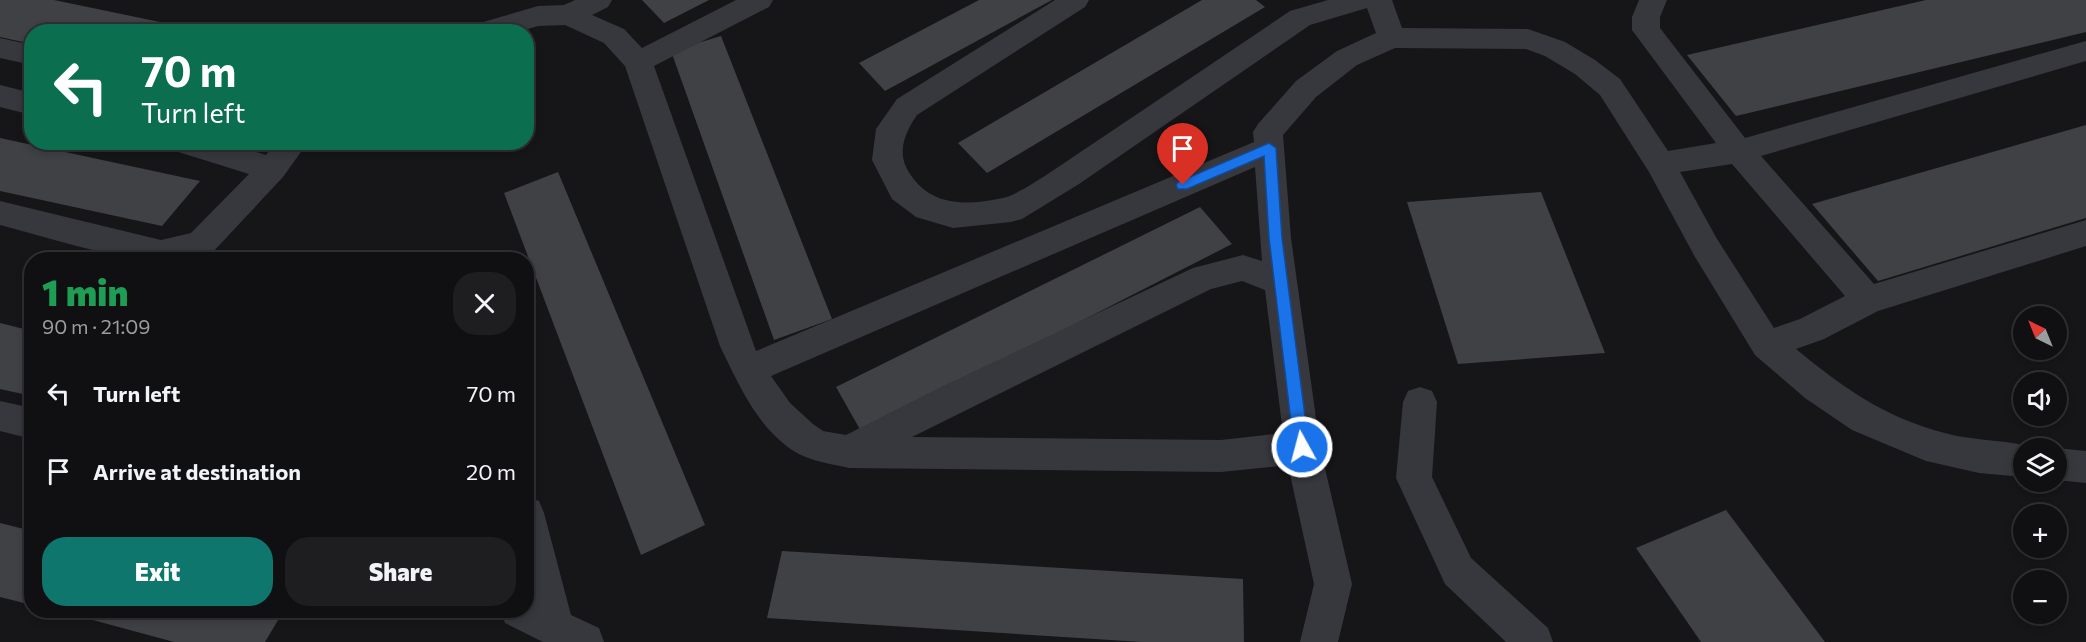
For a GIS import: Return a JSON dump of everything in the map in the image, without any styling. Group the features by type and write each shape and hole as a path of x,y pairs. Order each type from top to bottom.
{"street":[{"path":"568,15 598,0"},
{"path":"638,62 759,0"},
{"path":"1075,0 907,107 891,129 887,160 903,190 927,208 953,216 1011,210 1068,176 1300,18 1361,0"},
{"path":"1378,0 1392,38"},
{"path":"1653,0 1646,17 1646,30 1739,151 1868,300"},
{"path":"508,24 537,15 568,15 614,36 638,62 737,346 748,370 779,417 813,443 849,452 1221,456 1302,447"},
{"path":"1319,642 1333,584 1302,447 1275,238 1268,132 1306,89 1347,58 1392,38 1528,39 1555,49 1586,67 1610,87 1660,164 1706,248 1767,345 1817,387 1864,419 1926,446 1979,457 2013,460"},
{"path":"0,48 24,53"},
{"path":"1660,164 1739,151 2086,51"},
{"path":"0,96 24,102"},
{"path":"748,370 1269,148"},
{"path":"209,150 272,169"},
{"path":"165,252 201,244 272,169 287,150"},
{"path":"0,213 157,252"},
{"path":"1767,345 1812,328 1868,300 2086,233"},
{"path":"849,452 955,397 1204,276 1244,268 1281,282"},
{"path":"1420,402 1414,478 1453,561 1458,571 1534,642"},
{"path":"0,416 24,422"},
{"path":"2067,465 2086,467"},
{"path":"534,535 570,634"},
{"path":"534,617 570,634"}],"building":[{"path":"0,0 54,0 170,24 24,24 24,42 0,37"},
{"path":"642,0 709,0 664,23"},
{"path":"979,0 1052,0 885,91 859,63"},
{"path":"1202,0 1256,0 1265,7 987,173 958,143"},
{"path":"1926,0 2086,0 2086,32 1736,116 1687,55"},
{"path":"721,36 832,319 774,340 671,51"},
{"path":"2086,125 2086,218 1878,281 1812,204"},
{"path":"0,138 24,143 24,150 56,150 200,181 162,226 0,191"},
{"path":"558,172 705,525 641,555 534,272 534,252 526,252 504,193"},
{"path":"1541,192 1605,353 1458,364 1407,202"},
{"path":"1200,207 1232,244 862,433 836,387"},
{"path":"0,323 24,329 24,394 0,389"},
{"path":"1726,510 1825,642 1701,642 1636,548"},
{"path":"0,523 24,529 24,603 0,597"},
{"path":"782,551 1243,579 1244,642 1142,642 767,618"},
{"path":"86,618 279,618 265,642 174,642"}],"route":[{"path":"1183,185 1269,148 1275,238 1302,447"}]}
